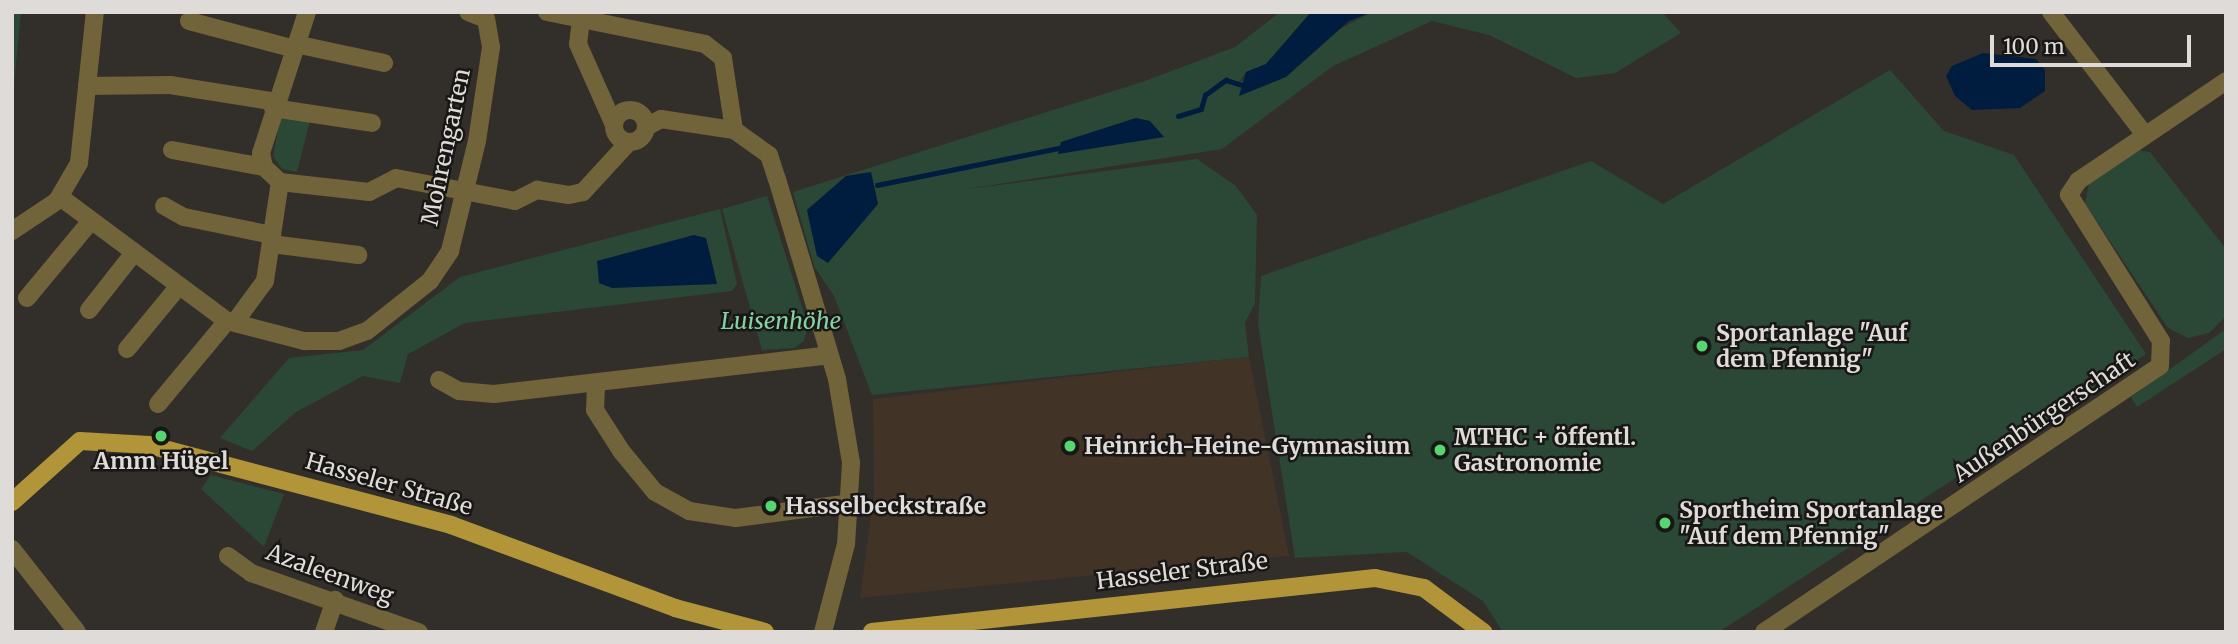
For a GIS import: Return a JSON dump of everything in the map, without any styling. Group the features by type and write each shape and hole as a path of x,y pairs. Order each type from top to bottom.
{"main road":[{"name":"Hasseler Straße","path":"12,502 80,441 149,445 402,511 675,608 765,632"},
{"name":"Hasseler Straße","path":"872,632 1375,578 1423,589 1483,632"}],"street":[{"path":"12,231 60,197 79,163 95,12"},
{"path":"264,167 261,153 307,12"},
{"name":"Mohrengarten","path":"60,197 133,254 232,320 271,337 304,341 339,341 367,331 430,281 450,251 491,47 493,16 468,12"},
{"path":"547,12 705,44 723,58 734,130"},
{"path":"2050,12 2145,135"},
{"path":"581,20 578,44 614,125 629,142"},
{"path":"189,21 384,63"},
{"name":"Außenbürgerschaft","path":"1764,632 2160,366 2161,341 2069,195 2078,181 2226,81"},
{"path":"87,86 170,85 372,123"},
{"path":"614,125 631,110 646,127"},
{"path":"172,150 264,167 280,182 369,192 396,178 515,201 537,190 583,192 629,142 646,127 661,119 734,130 769,155 829,355 847,428 852,503 822,632"},
{"path":"158,404 265,281 280,182"},
{"path":"164,206 184,217 271,239 358,255"},
{"path":"27,298 91,221"},
{"path":"89,310 133,254"},
{"path":"127,349 179,286"},
{"path":"439,380 459,391 494,394 829,355"},
{"path":"596,384 595,410 622,452 655,492 689,511 736,518 852,503"},
{"path":"12,549 77,632"},
{"name":"Azaleenweg","path":"228,556 251,573 335,600 419,632"},
{"path":"324,632 335,600"}],"shaded area":[{"name":"Heinrich-Heine-Gymnasium","path":"1249,357 1289,556 860,598 874,494 873,399"}],"green space":[{"path":"12,12 21,12 12,105"},
{"name":"Heinrich-Heine-Gymnasium","path":"1280,12 1311,12 1266,64 1246,72 1238,83 1372,12 1662,12 1681,33 1615,73 1576,78 1489,35 1432,21 1333,66 1222,149 961,190 1197,159 1236,186 1257,215 1255,303 1245,323 1249,357 872,395 834,296 814,266 793,192 1142,82 1235,47"},
{"name":"Sportanlage \"Auf dem Pfennig\"","path":"1890,70 1944,131 2014,155 2146,354 1719,632 1503,632 1483,601 1407,552 1295,558 1258,324 1261,276 1591,161 1663,204"},
{"path":"281,116 310,121 297,172 282,169 273,156"},
{"path":"2136,150 2150,152 2226,249 2226,316 2209,333 2188,338 2168,328 2085,204 2089,183"},
{"name":"Luisenhöhe","path":"767,196 808,326 804,341 794,348 762,350 722,209"},
{"path":"720,209 737,284 732,291 465,323 408,354 400,383 363,376 296,412 252,451 220,438 289,358 363,350 460,277"},
{"path":"2226,329 2226,349 2137,407 2131,397"},
{"path":"211,475 284,494 264,547 201,489"}],"water":[{"path":"1311,12 1372,12 1349,21 1286,77 1239,96 1246,72 1266,64"},
{"path":"1983,53 2036,59 2045,70 2045,91 2020,108 1972,110 1955,96 1946,76 1952,66"},
{"path":"1136,118 1150,121 1164,137 1058,154 1061,142"},
{"path":"871,172 878,204 828,263 817,256 807,210 846,176"},
{"path":"694,235 706,238 717,284 612,288 599,283 597,261"}],"waterway":[{"path":"1178,116 1201,109 1205,95 1226,80 1242,85"},
{"path":"877,185 1064,147"}],"place":[{"name":"Sportanlage \"Auf dem Pfennig\"","path":"1702,346"},
{"name":"Amm Hügel","path":"161,436"},
{"name":"Heinrich-Heine-Gymnasium","path":"1070,446"},
{"name":"MTHC + öffentl. Gastronomie","path":"1440,450"},
{"name":"Hasselbeckstraße","path":"771,506"},
{"name":"Sportheim Sportanlage \"Auf dem Pfennig\"","path":"1665,523"}]}
